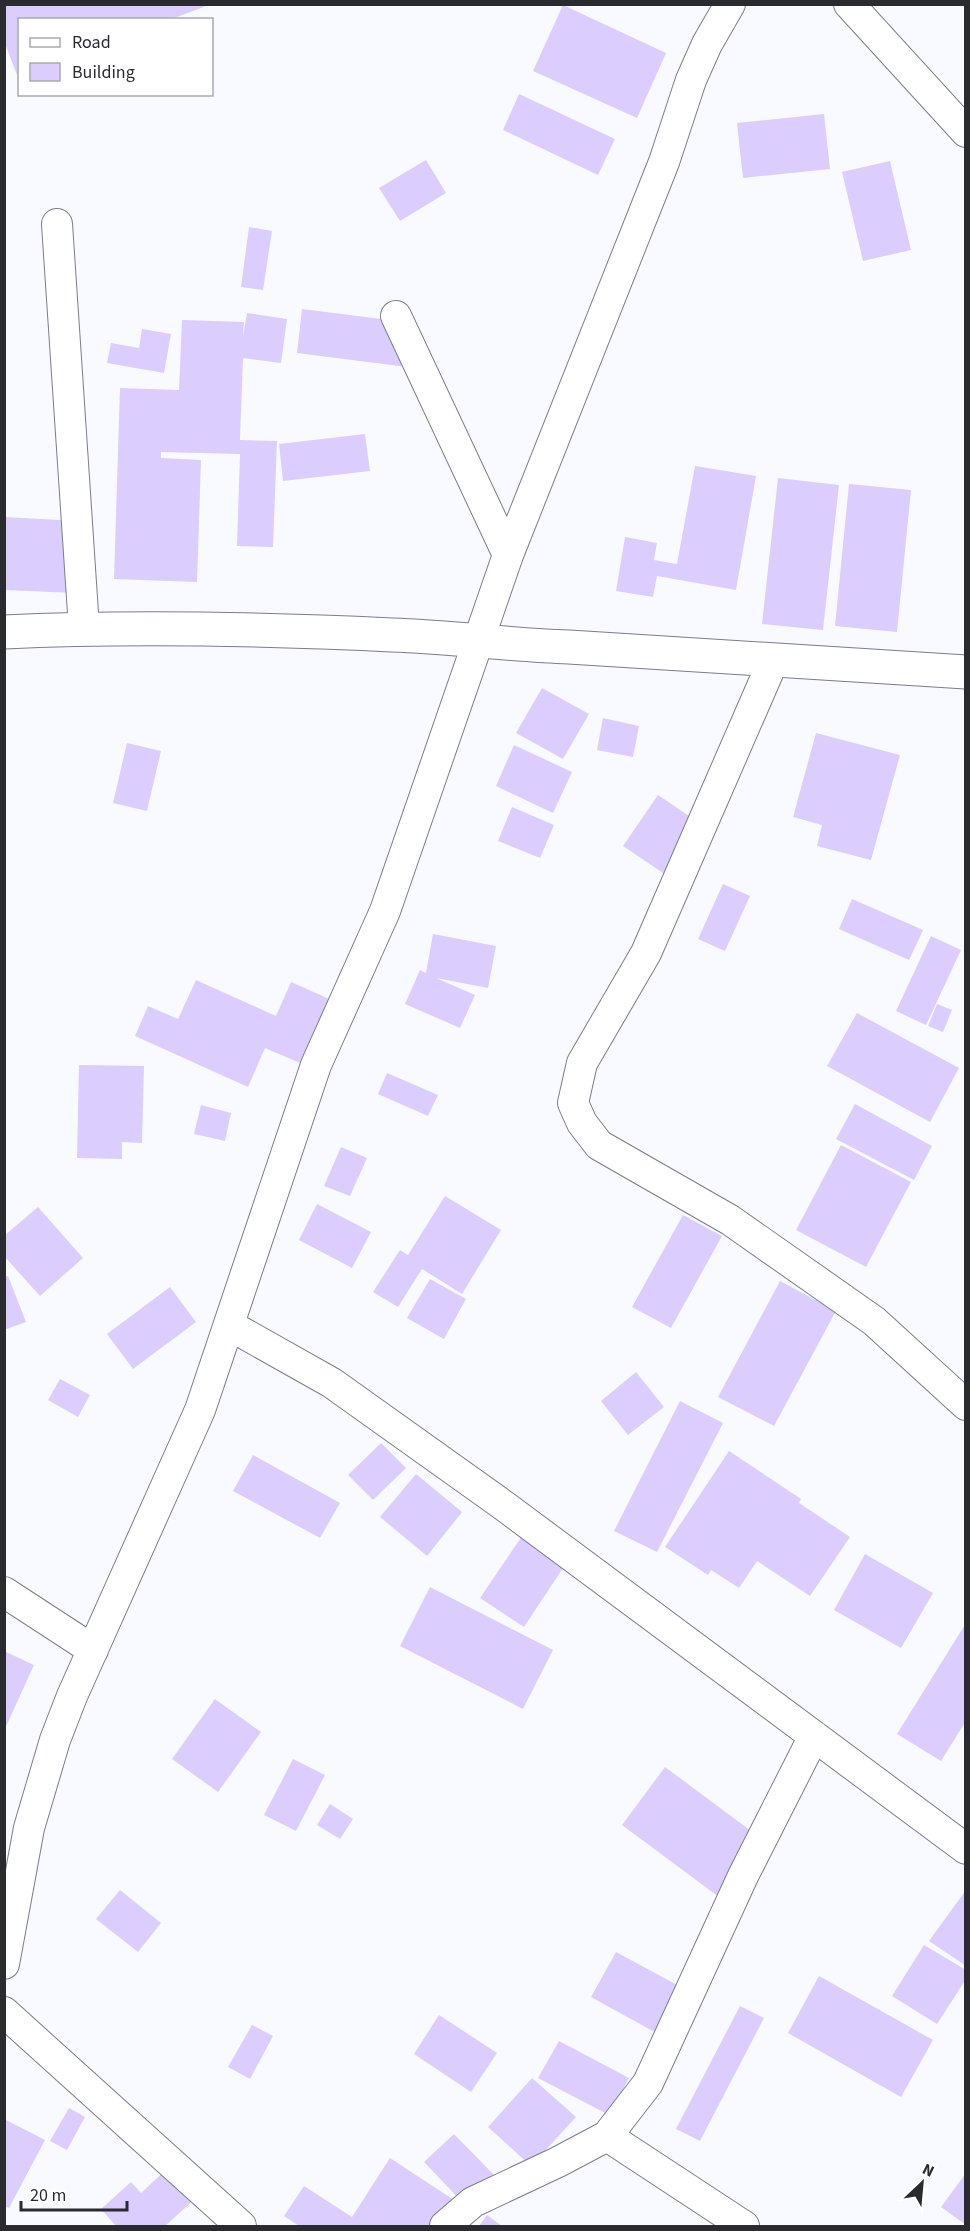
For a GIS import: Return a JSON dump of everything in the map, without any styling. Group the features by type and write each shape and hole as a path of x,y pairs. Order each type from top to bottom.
{"main road":[{"path":"4,632 84,628 393,634 508,645 966,672"}],"street":[{"path":"4,1964 29,1828 55,1740 200,1410 316,1065 385,911 508,555 664,162 691,80 706,44 730,4"},
{"path":"849,4 966,132"},
{"path":"57,224 84,628"},
{"path":"396,316 508,555"},
{"path":"774,659 646,953 582,1063 573,1103 582,1123 599,1144 730,1220 874,1321 966,1405"},
{"path":"229,1325 332,1383 503,1505 966,1849"},
{"path":"4,1592 93,1650"},
{"path":"445,2226 473,2202 558,2163 607,2136 648,2083 743,1876 814,1736"},
{"path":"4,2012 241,2226"},
{"path":"607,2136 744,2226"}],"building":[{"path":"4,4 209,4 174,18 18,18 17,75 4,41"},
{"path":"563,5 666,53 637,118 533,71"},
{"path":"519,94 615,139 598,175 503,130"},
{"path":"824,114 830,169 743,178 737,123"},
{"path":"426,160 446,193 400,221 379,188"},
{"path":"890,161 911,250 863,261 842,172"},
{"path":"249,227 272,231 263,290 241,287"},
{"path":"302,309 413,323 407,367 297,353"},
{"path":"247,313 287,319 281,363 243,358 240,440 277,441 273,547 237,546 240,454 161,452 161,458 201,460 197,582 114,579 120,388 179,390 182,320 244,322 243,337"},
{"path":"142,329 171,334 164,373 107,363 111,343 139,348"},
{"path":"365,434 370,471 283,481 279,444"},
{"path":"695,466 756,476 736,590 657,576 653,597 616,591 625,537 657,543 654,560 677,564"},
{"path":"778,478 839,485 823,630 762,624"},
{"path":"849,484 911,490 897,632 835,626"},
{"path":"4,517 78,521 75,593 4,590"},
{"path":"542,688 589,714 563,759 516,733"},
{"path":"603,718 639,726 633,757 597,750"},
{"path":"816,733 900,755 871,860 817,846 822,825 793,817"},
{"path":"127,743 161,751 147,811 113,803"},
{"path":"514,745 572,772 553,813 496,786"},
{"path":"658,795 701,824 666,875 623,846"},
{"path":"512,807 554,825 540,858 498,841"},
{"path":"723,884 750,896 725,951 698,939"},
{"path":"852,899 923,930 909,960 839,929"},
{"path":"433,934 496,946 488,988 436,978 475,995 460,1028 405,1004 420,970 426,973"},
{"path":"931,936 961,950 926,1025 896,1011"},
{"path":"196,980 276,1016 291,982 336,1002 307,1066 265,1048 248,1087 135,1036 148,1006 178,1019"},
{"path":"937,1004 952,1010 943,1032 928,1026"},
{"path":"857,1013 959,1068 930,1122 827,1066"},
{"path":"79,1065 144,1066 142,1143 122,1142 122,1159 77,1158"},
{"path":"387,1073 438,1095 428,1116 378,1094"},
{"path":"855,1104 932,1146 914,1180 836,1139"},
{"path":"201,1105 231,1113 225,1141 194,1134"},
{"path":"841,1145 911,1182 866,1267 796,1230"},
{"path":"341,1147 367,1158 350,1196 324,1186"},
{"path":"445,1196 501,1230 462,1294 422,1269 398,1307 373,1292 400,1250 408,1255"},
{"path":"317,1204 371,1232 352,1268 299,1240"},
{"path":"38,1207 83,1258 40,1296 4,1256 4,1236"},
{"path":"683,1215 722,1236 671,1328 632,1307"},
{"path":"8,1276 26,1322 4,1330 4,1277"},
{"path":"430,1279 466,1299 444,1339 407,1318"},
{"path":"780,1281 836,1311 774,1426 718,1397"},
{"path":"170,1287 196,1322 133,1369 107,1334"},
{"path":"636,1372 664,1407 628,1435 601,1401"},
{"path":"60,1379 90,1395 78,1417 48,1400"},
{"path":"680,1401 723,1423 657,1552 614,1531"},
{"path":"381,1443 406,1468 373,1500 348,1475"},
{"path":"729,1451 801,1499 799,1503 850,1537 810,1596 757,1561 739,1588 711,1570 708,1575 665,1547"},
{"path":"253,1455 340,1503 320,1538 233,1491"},
{"path":"416,1474 462,1512 427,1556 380,1517"},
{"path":"522,1536 565,1565 524,1627 480,1598"},
{"path":"865,1554 933,1593 901,1648 834,1610"},
{"path":"430,1587 553,1650 523,1709 400,1646"},
{"path":"966,1623 966,1721 941,1761 897,1734"},
{"path":"4,1651 34,1665 4,1731"},
{"path":"215,1699 261,1732 218,1792 172,1759"},
{"path":"293,1759 325,1775 296,1831 264,1815"},
{"path":"665,1767 770,1845 727,1903 622,1825"},
{"path":"330,1804 353,1819 340,1839 317,1825"},
{"path":"120,1890 161,1923 138,1952 96,1919"},
{"path":"966,1890 966,1966 929,1941"},
{"path":"924,1945 966,1970 966,1979 937,2024 892,1996"},
{"path":"616,1952 694,1994 669,2040 591,1997"},
{"path":"819,1976 933,2040 901,2097 788,2033"},
{"path":"740,2006 764,2018 700,2141 676,2129"},
{"path":"439,2015 497,2053 471,2092 414,2054"},
{"path":"252,2025 273,2036 250,2079 228,2067"},
{"path":"559,2041 629,2078 609,2115 538,2078"},
{"path":"532,2078 576,2117 531,2166 488,2127"},
{"path":"69,2108 85,2117 67,2150 50,2141"},
{"path":"4,2119 45,2140 9,2208 4,2206"},
{"path":"454,2134 495,2176 465,2205 424,2162"},
{"path":"390,2158 454,2200 436,2226 299,2226 284,2216 304,2186 352,2217"},
{"path":"168,2168 195,2199 165,2226 116,2226 101,2209 131,2182 141,2193"},
{"path":"966,2173 966,2225 941,2207"},
{"path":"487,2215 502,2226 479,2226"}]}
